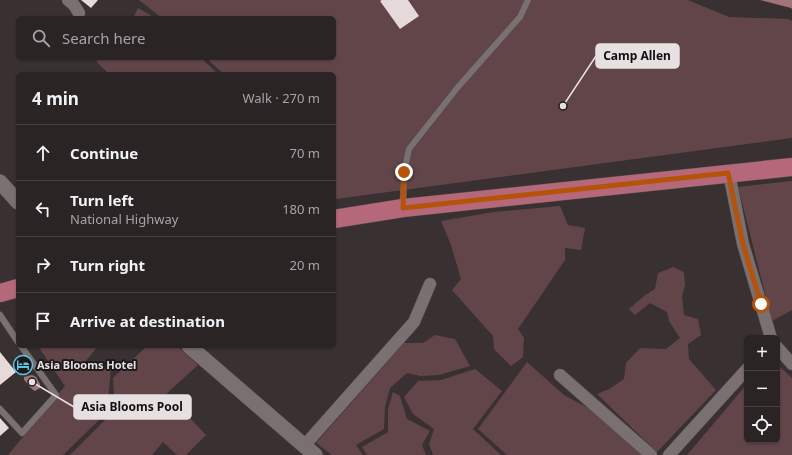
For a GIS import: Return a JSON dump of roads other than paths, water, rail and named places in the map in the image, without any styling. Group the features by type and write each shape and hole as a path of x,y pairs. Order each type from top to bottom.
{"main road":[{"path":"336,219 403,208 792,167"},
{"path":"0,293 16,289"}],"street":[{"path":"68,0 74,5 79,13"},
{"path":"728,173 743,244 770,335"},
{"path":"0,182 16,200"},
{"path":"191,348 310,450 414,322 430,284"},
{"path":"780,350 792,364"},
{"path":"669,455 745,371"},
{"path":"560,375 651,455"}],"lane":[{"path":"403,208 404,172 409,149 458,87 520,16 528,0"},
{"path":"0,315 16,339"},
{"path":"0,410 22,433 56,395 22,348"}],"place":[{"name":"Camp Allen","path":"563,106"},
{"name":"Asia Blooms Hotel","path":"23,365"},
{"name":"Asia Blooms Pool","path":"32,382"}]}
